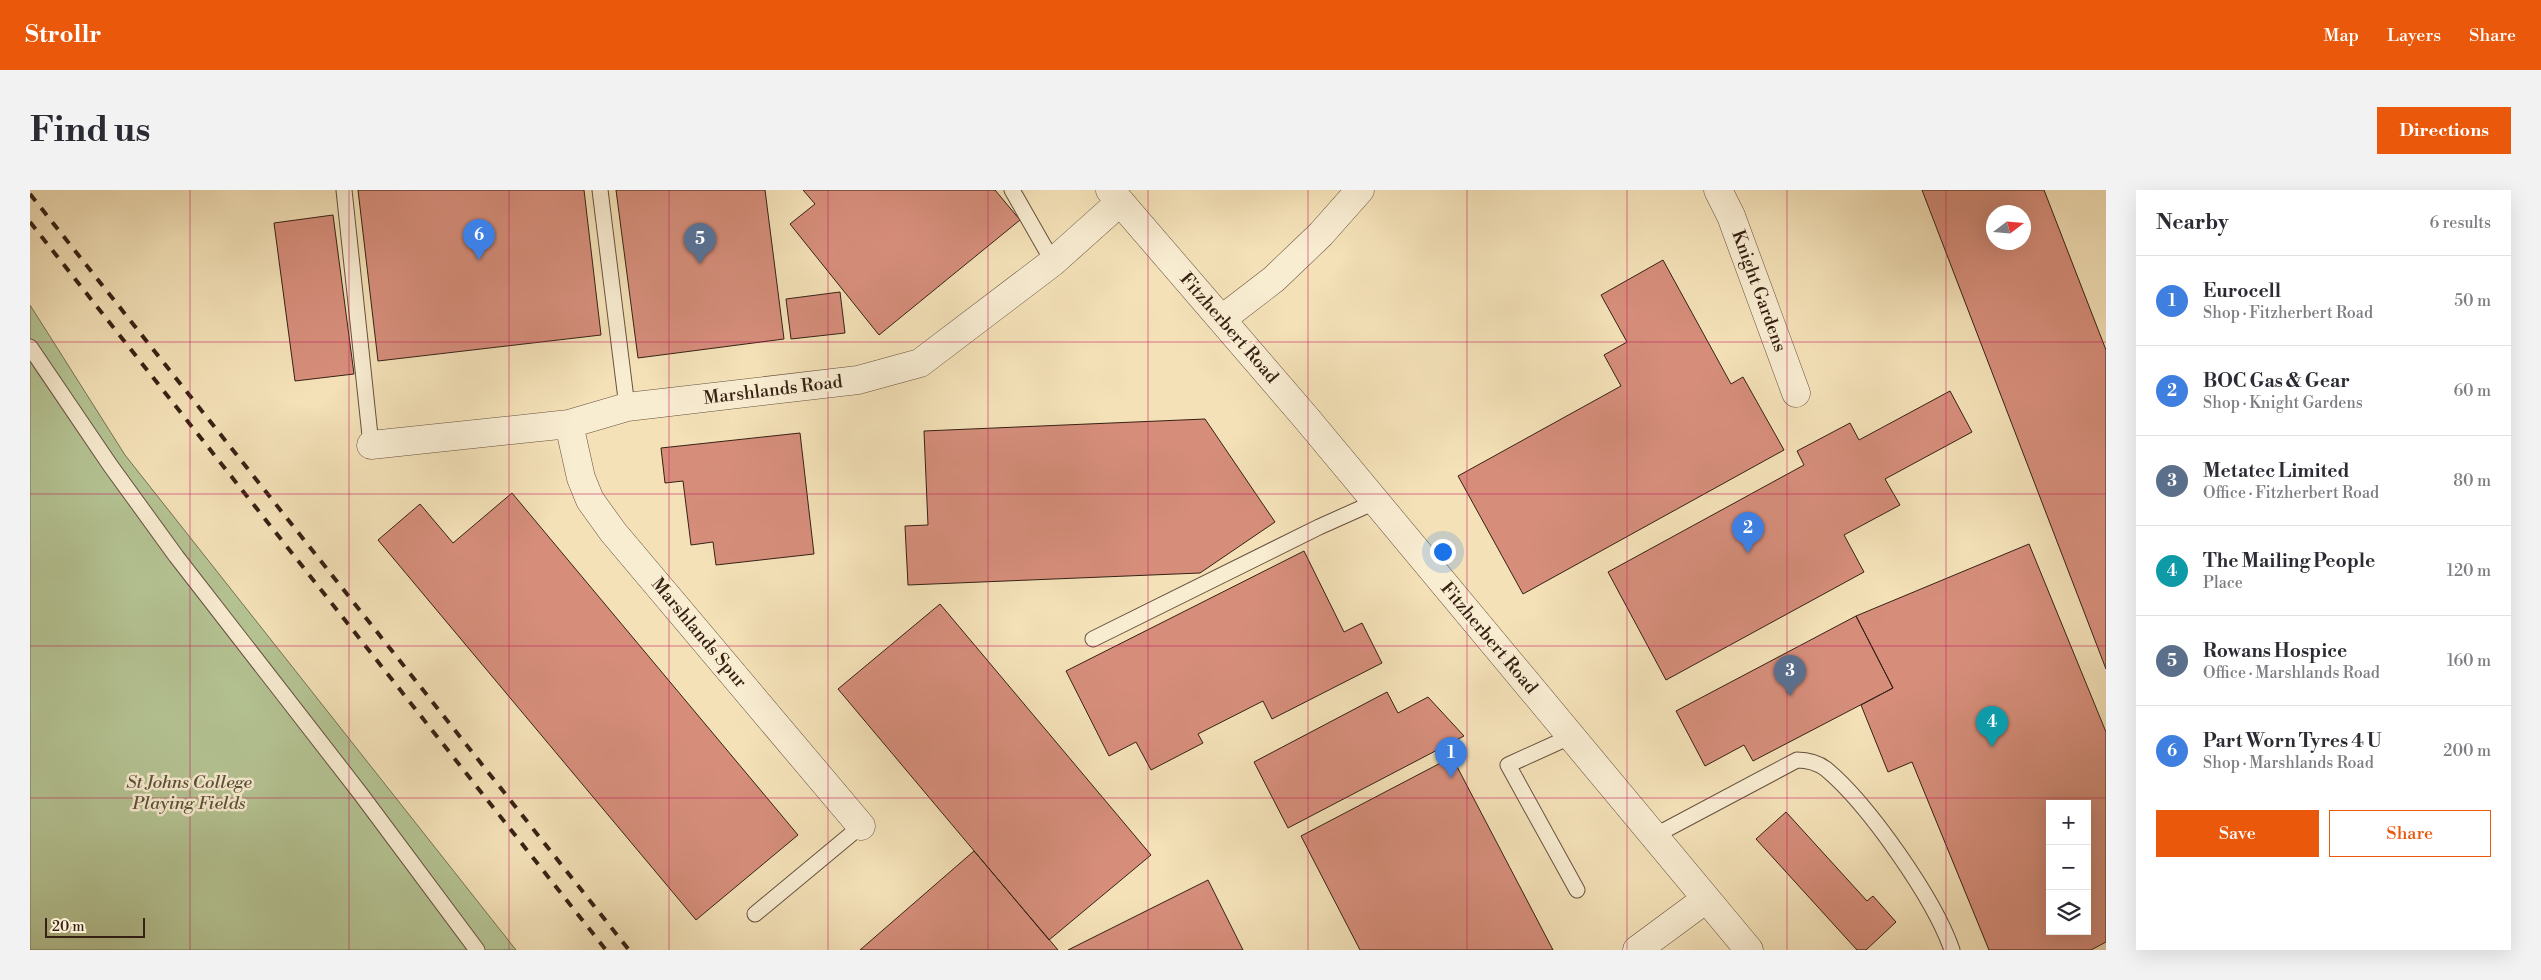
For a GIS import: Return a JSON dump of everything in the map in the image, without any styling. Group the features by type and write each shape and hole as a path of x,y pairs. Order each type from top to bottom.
{"street":[{"path":"1222,319 1274,279 1322,234 1360,190"},
{"name":"Knight Gardens","path":"1718,190 1731,216 1796,393"},
{"name":"Marshlands Road","path":"371,445 569,424 627,407 858,380 920,363 1053,262 1115,196"},
{"name":"Fitzherbert Road","path":"1115,196 1222,319 1749,950"},
{"name":"Marshlands Spur","path":"569,424 574,454 590,500 613,532 861,826"},
{"path":"1637,950 1706,899"}],"lane":[{"path":"344,190 371,445"},
{"path":"600,190 627,407"},
{"path":"1012,190 1053,262"},
{"path":"30,347 110,465 176,556 360,793 477,950"},
{"path":"1093,640 1319,527 1374,502"},
{"path":"1572,736 1508,764 1577,890"},
{"path":"1654,836 1797,760 1808,760 1825,768 1865,811 1916,880 1945,931 1952,950"},
{"path":"755,914 861,826"}],"green space":[{"name":"St Johns College Playing Fields","path":"30,305 125,455 516,950 30,950"}],"building":[{"path":"358,190 584,190 601,335 378,361"},
{"path":"616,190 765,190 784,339 638,358"},
{"path":"803,190 995,190 1020,220 879,335 790,224 815,204"},
{"path":"1922,190 2044,190 2106,350 2106,669"},
{"path":"333,215 354,374 295,381 274,223"},
{"path":"1663,260 1731,384 1743,377 1784,450 1523,594 1458,476 1621,386 1604,355 1627,342 1601,295"},
{"path":"840,292 845,333 791,339 786,299"},
{"path":"1950,391 1972,432 1885,479 1900,505 1844,535 1864,572 1666,680 1608,572 1804,465 1797,451 1850,423 1859,440"},
{"path":"1205,419 1275,522 1200,573 908,585 905,526 928,525 924,431"},
{"path":"800,433 814,554 716,565 713,542 691,545 683,481 665,483 661,448"},
{"path":"512,493 798,835 696,920 378,540 420,504 453,543"},
{"path":"2029,544 2106,732 2106,942 2091,950 1989,950 1912,762 1888,772 1861,705 1893,688 1856,616"},
{"path":"1304,551 1344,632 1362,623 1382,663 1272,719 1263,701 1198,734 1203,743 1151,770 1136,742 1109,756 1066,671"},
{"path":"940,604 1151,855 1049,940 838,689"},
{"path":"1856,616 1893,688 1753,761 1744,745 1705,766 1676,711"},
{"path":"1387,692 1398,713 1428,697 1464,736 1288,828 1254,762"},
{"path":"1452,757 1553,950 1360,950 1301,836"},
{"path":"1786,812 1867,901 1873,896 1896,922 1866,950 1857,950 1756,839"},
{"path":"974,851 1058,950 860,950"},
{"path":"1208,880 1243,950 1068,950"}],"railway":[{"path":"30,194 629,950"},
{"path":"30,222 606,950"}],"place":[{"name":"Part Worn Tyres 4 U","path":"479,260"},
{"name":"Rowans Hospice","path":"700,264"},
{"name":"BOC Gas & Gear","path":"1748,553"},
{"name":"Metatec Limited","path":"1790,696"},
{"name":"The Mailing People","path":"1992,747"},
{"name":"Eurocell","path":"1451,778"}]}
